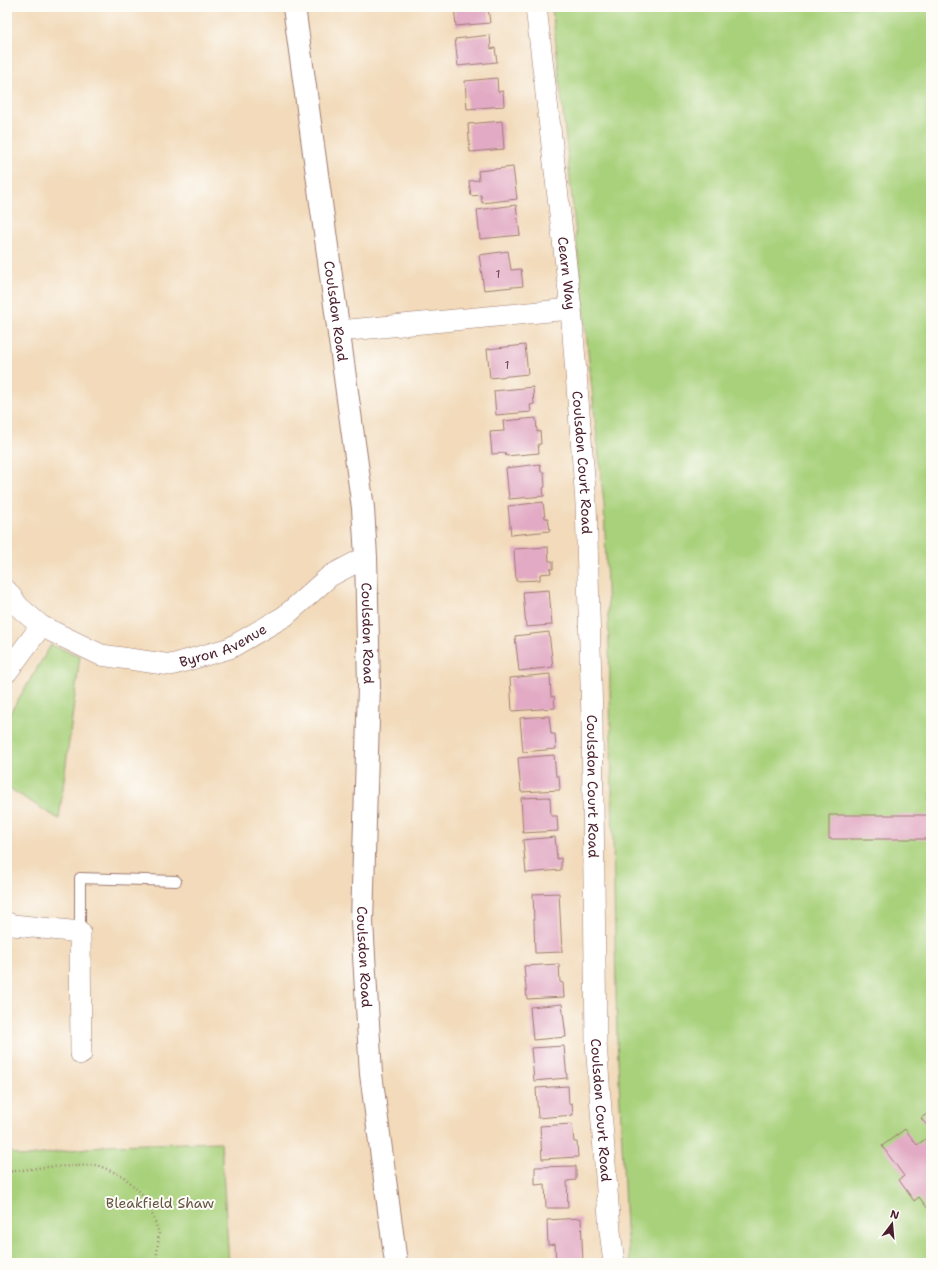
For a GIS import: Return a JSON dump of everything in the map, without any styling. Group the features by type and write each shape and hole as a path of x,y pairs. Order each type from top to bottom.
{"main road":[{"name":"Coulsdon Road","path":"294,7 363,508 366,557 369,686 362,922 371,1074 396,1263"}],"street":[{"name":"Cearn Way","path":"339,331 571,309 536,7"},
{"name":"Coulsdon Court Road","path":"571,309 586,503 592,719 596,1043 610,1231 614,1263"},
{"name":"Byron Avenue","path":"7,591 19,607 41,626 101,655 171,665 230,648 285,616 330,576 366,557"},
{"path":"7,672 41,626"},
{"path":"7,923 13,925 80,932 81,1054"}],"lane":[{"path":"80,932 80,878 176,881"}],"path":[{"path":"7,1172 45,1167 97,1165 123,1176 146,1198 160,1233 156,1263"}],"green space":[{"path":"552,7 931,7 931,1263 630,1263 626,1228 617,1039 609,645 604,504"},
{"path":"51,645 80,656 59,819 7,787 7,718"},
{"name":"Bleakfield Shaw","path":"221,1142 229,1263 7,1263 7,1151 22,1157 109,1145"}],"building":[{"path":"454,7 488,7 490,23 456,26"},
{"path":"490,35 491,49 495,48 497,62 458,66 455,39"},
{"path":"497,78 498,92 503,91 504,106 467,109 465,81"},
{"path":"502,121 504,149 470,152 468,124"},
{"path":"513,167 517,199 482,203 481,195 471,196 469,181 479,180 478,171"},
{"path":"516,205 520,235 480,239 477,210"},
{"path":"508,251 511,270 521,269 523,286 484,290 479,255"},
{"path":"525,345 528,374 490,378 487,349"},
{"path":"533,387 534,404 530,405 531,412 496,415 494,391"},
{"path":"536,418 537,432 540,431 541,444 538,444 539,453 506,456 505,453 492,454 490,432 504,431 503,421"},
{"path":"540,464 541,472 544,472 544,496 509,499 506,468"},
{"path":"543,502 545,518 548,518 550,531 511,535 508,506"},
{"path":"548,547 549,561 553,561 553,569 550,569 551,573 540,574 540,580 516,581 514,549"},
{"path":"549,590 552,625 526,627 523,592"},
{"path":"549,632 553,667 519,671 515,636"},
{"path":"550,674 551,697 554,696 555,708 512,711 510,678"},
{"path":"549,716 551,734 555,734 556,749 523,752 520,718"},
{"path":"554,755 556,776 559,776 560,790 521,792 518,758"},
{"path":"550,797 551,816 557,816 558,831 523,833 521,798"},
{"path":"829,815 929,815 929,839 829,839"},
{"path":"555,837 557,859 561,858 561,870 526,873 523,840"},
{"path":"559,893 562,952 535,953 533,894"},
{"path":"559,964 560,982 563,983 564,997 527,999 524,966"},
{"path":"562,1004 566,1037 533,1040 530,1007"},
{"path":"564,1046 567,1078 534,1081 531,1048"},
{"path":"568,1086 569,1104 572,1103 573,1115 538,1118 536,1088"},
{"path":"931,1111 931,1131 921,1118"},
{"path":"572,1124 574,1142 577,1142 578,1157 542,1159 540,1126"},
{"path":"905,1129 917,1145 931,1135 931,1213 919,1197 914,1201 899,1180 904,1176 882,1146"},
{"path":"576,1166 576,1180 567,1181 568,1208 546,1208 545,1184 535,1185 535,1167"},
{"path":"581,1218 583,1263 556,1263 555,1244 548,1245 547,1220"}]}
